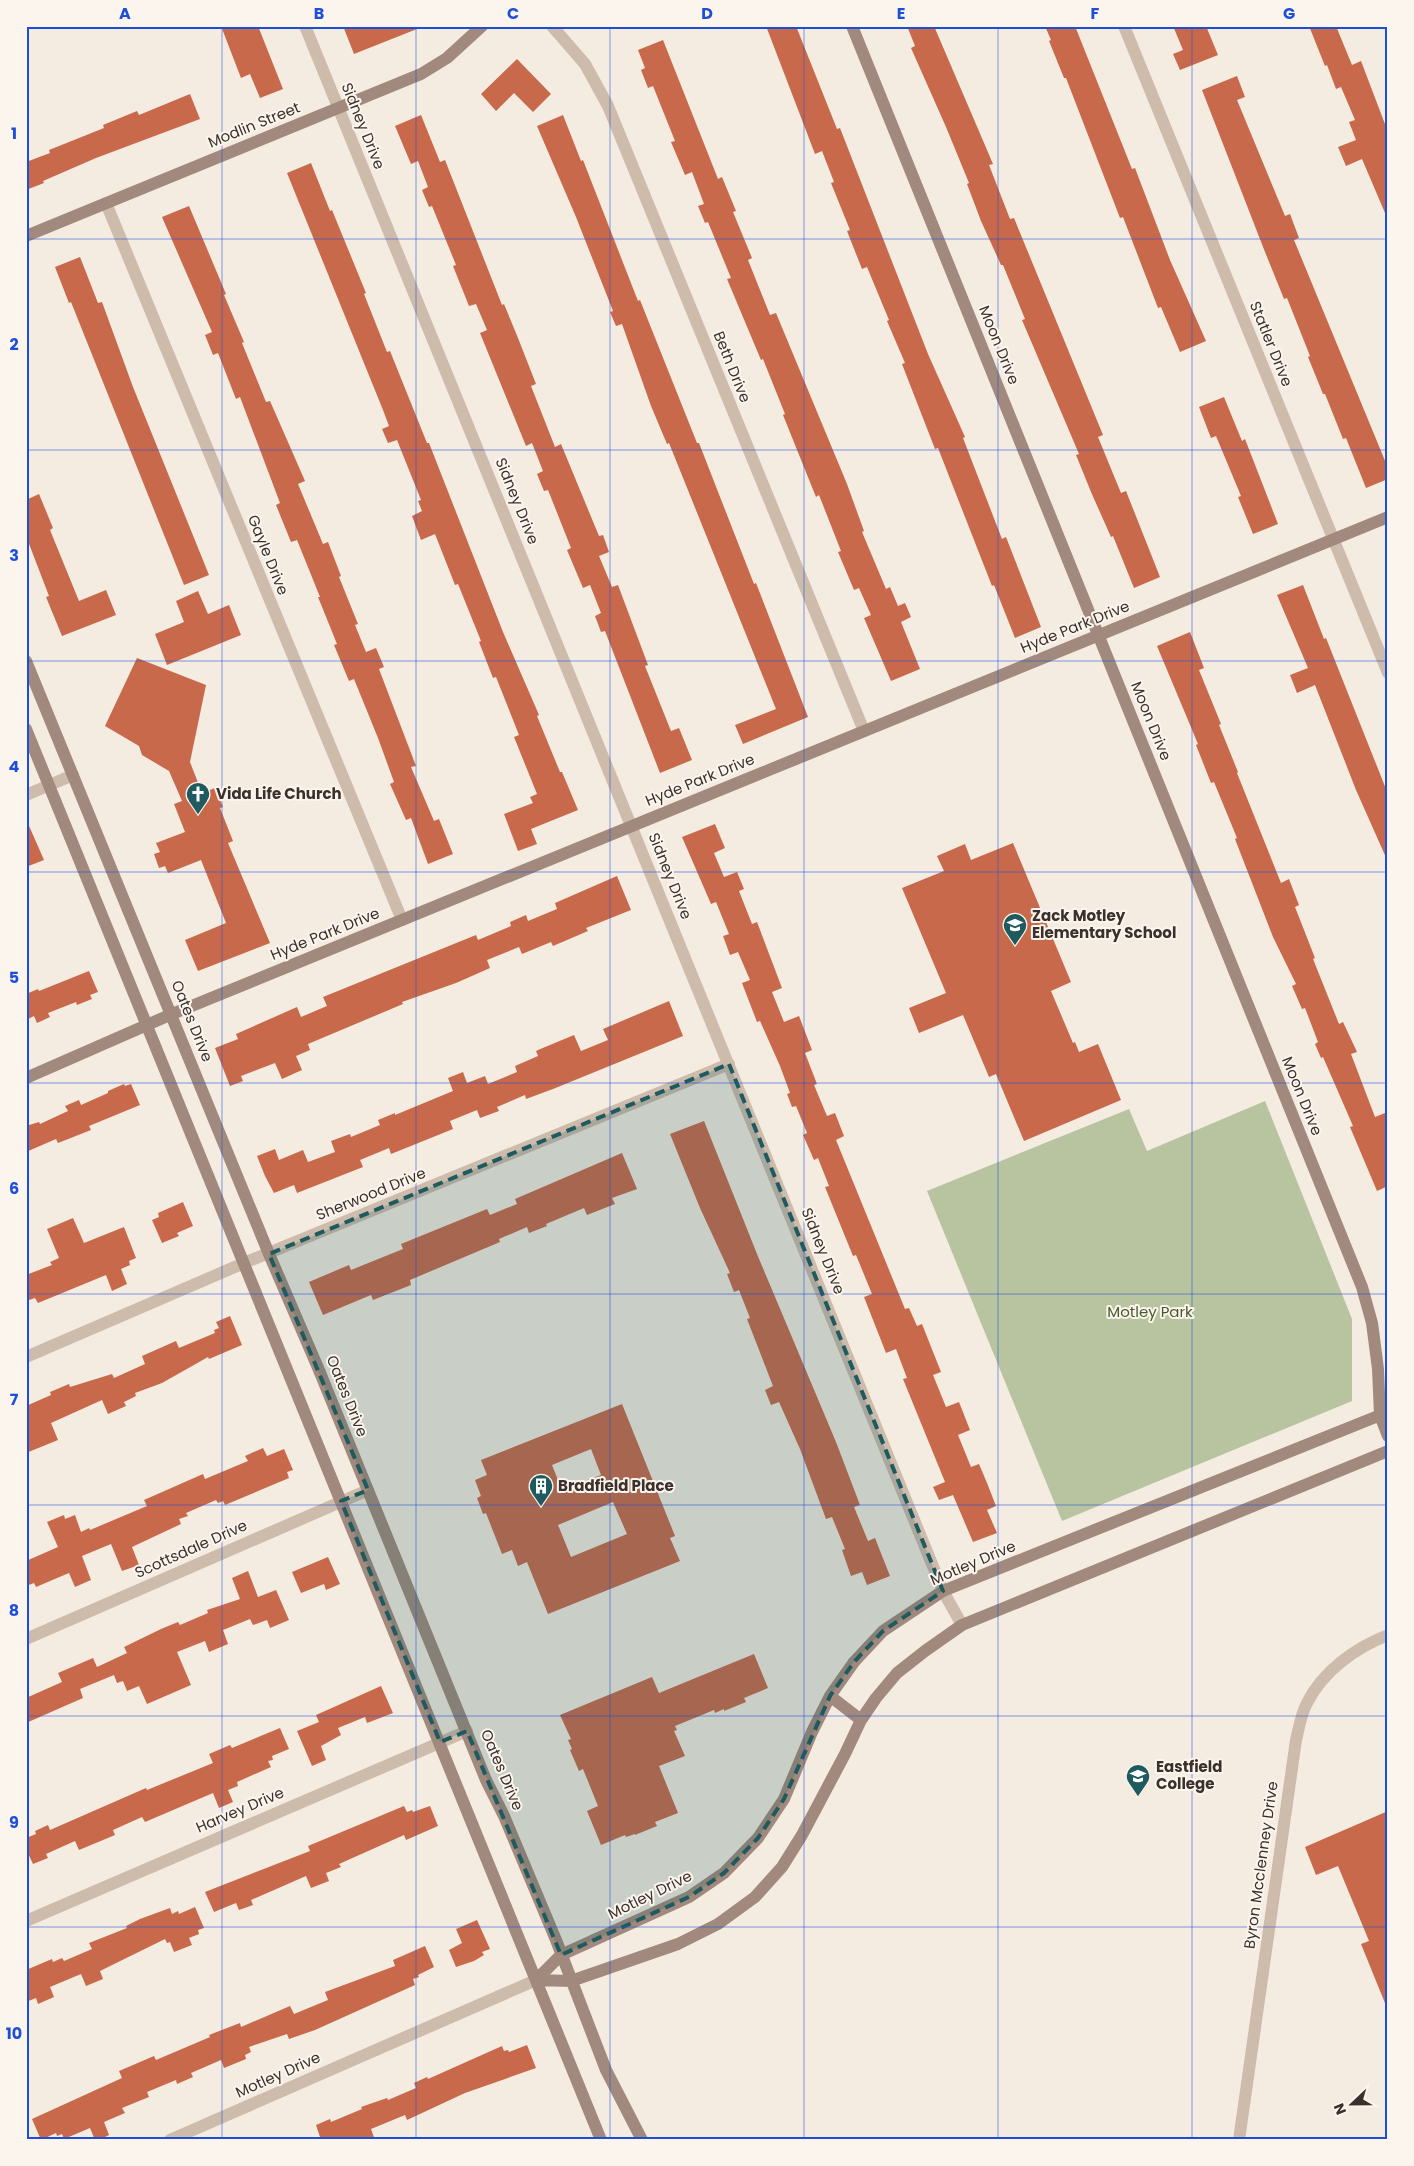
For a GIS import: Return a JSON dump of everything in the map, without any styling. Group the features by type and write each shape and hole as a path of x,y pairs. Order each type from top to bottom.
{"main road":[{"name":"Modlin Street","path":"26,236 421,74 447,58 482,26"},
{"name":"Moon Drive","path":"852,26 1362,1287 1372,1324 1388,1436"},
{"name":"Hyde Park Drive","path":"26,1078 172,1014 1388,517"},
{"name":"Oates Drive","path":"26,661 486,1780 504,1816 572,1981 606,2070 642,2140"},
{"path":"26,729 601,2140"},
{"name":"Motley Drive","path":"536,1980 561,1955 689,1897 724,1873 758,1838 784,1799 812,1732 830,1696 854,1662 883,1631 943,1591 1384,1413"},
{"name":"Motley Drive","path":"536,1980 572,1981 678,1944 718,1924 755,1897 782,1867 797,1843 845,1754 861,1720 876,1698 897,1673 962,1625 1388,1451"},
{"path":"830,1696 861,1720"}],"street":[{"name":"Sidney Drive","path":"305,26 943,1591 962,1625"},
{"name":"Beth Drive","path":"552,26 585,64 608,106 864,731"},
{"name":"Statler Drive","path":"1124,26 1388,673"},
{"name":"Gayle Drive","path":"106,203 402,920"},
{"path":"26,795 73,775"},
{"name":"Sherwood Drive","path":"26,1358 244,1263 729,1064"},
{"name":"Scottsdale Drive","path":"26,1638 368,1490"},
{"name":"Byron Mcclenney Drive","path":"1239,2140 1296,1740 1306,1704 1323,1678 1348,1656 1388,1635"},
{"name":"Harvey Drive","path":"26,1921 467,1731"},
{"name":"Motley Drive","path":"170,2140 536,1980"}],"highlighted area":[{"path":"729,1064 943,1591 883,1631 854,1662 830,1696 784,1799 758,1838 724,1873 689,1897 561,1955 467,1731 440,1742 341,1501 368,1490 269,1254"}],"green space":[{"name":"Motley Park","path":"1265,1101 1352,1319 1352,1401 1062,1521 927,1191 1129,1109 1147,1151"}],"building":[{"path":"221,26 258,26 283,89 260,98 250,74 241,78"},
{"path":"343,26 422,26 422,27 354,54"},
{"path":"766,26 796,26 837,129 840,128 928,354 965,437 963,438 1002,539 1006,537 1041,627 1015,638 994,585 992,586 938,448 935,449 902,364 905,363 887,321 889,320 867,267 862,269 847,231 850,230 831,183 834,182 822,151 815,154"},
{"path":"907,26 934,26 993,164 989,165 1010,219 1014,218 1103,435 1098,437 1121,493 1126,491 1160,577 1134,588 1113,536 1111,537 1091,492 1076,455 1079,454 1022,320 1025,319 1003,265 1001,265 981,221 967,184 969,183 911,48 915,46"},
{"path":"1045,26 1075,26 1132,169 1135,168 1170,260 1206,341 1180,352 1161,307 1158,308 1123,217 1120,218 1066,78 1064,78 1049,41 1051,40"},
{"path":"1173,26 1206,26 1218,55 1180,70 1173,54 1183,50"},
{"path":"1309,26 1336,26 1352,65 1361,61 1388,132 1388,220 1362,159 1346,166 1338,147 1356,140 1349,122 1355,120 1341,87 1336,89"},
{"path":"663,40 718,179 722,177 736,211 733,212 752,258 748,260 770,315 776,313 847,484 864,531 862,532 886,589 890,587 898,606 905,603 911,617 901,622 920,669 891,681 864,618 871,615 859,588 854,590 838,552 841,551 819,495 816,497 763,359 761,360 727,279 731,278 708,222 705,223 698,206 704,204 692,172 685,175 671,142 675,141 653,86 648,88 641,70 645,68 638,50"},
{"path":"517,59 551,94 533,112 514,93 496,111 481,94"},
{"path":"1237,76 1245,97 1237,100 1285,216 1290,214 1299,238 1294,240 1388,468 1388,479 1366,488 1346,438 1343,439 1325,394 1323,394 1287,298 1284,299 1202,90"},
{"path":"190,94 200,119 96,158 26,190 26,162 50,153 49,150 104,128 103,125 137,111 139,115"},
{"path":"421,115 440,162 445,160 502,305 504,304 518,338 536,384 531,386 555,447 561,444 599,536 603,535 609,552 599,556 612,587 618,585 648,665 645,666 671,731 679,728 692,760 660,773 605,631 601,632 595,616 601,613 590,585 583,588 567,550 571,548 548,490 544,491 537,474 543,471 532,443 526,446 480,333 487,330 476,304 469,306 453,266 456,265 432,206 429,207 422,190 428,187 418,161 411,164 395,126"},
{"path":"563,115 581,161 583,160 638,301 640,300 697,443 699,443 754,584 756,583 808,717 743,744 735,725 776,709 669,443 667,444 651,406 622,324 616,326 610,312 613,311 576,217 537,126"},
{"path":"311,163 366,293 364,294 387,352 390,351 427,443 429,443 503,632 539,715 537,716 578,810 531,829 537,844 518,851 504,814 533,803 530,797 537,794 514,737 519,735 496,677 493,678 479,642 481,641 458,584 455,585 435,534 421,540 412,516 422,511 418,501 421,500 397,440 388,443 382,429 389,426 287,173"},
{"path":"189,206 226,294 224,295 266,402 270,401 305,481 298,484 323,544 328,542 341,576 339,577 358,624 355,625 366,652 376,648 384,667 379,669 416,766 411,767 434,821 439,819 453,854 428,864 411,818 406,820 390,784 394,782 378,738 354,679 349,681 334,645 337,644 297,540 291,542 276,505 280,503 240,397 236,399 218,353 213,355 205,335 212,332 162,217"},
{"path":"80,257 98,303 102,302 133,387 209,575 184,585 71,302 69,303 55,267"},
{"path":"1224,397 1242,441 1245,439 1278,524 1253,534 1238,497 1241,496 1216,436 1211,438 1199,407"},
{"path":"39,494 53,528 50,530 79,601 106,590 116,615 62,636 46,597 49,596 26,536 26,500"},
{"path":"1303,585 1388,794 1388,862 1356,790 1315,685 1297,693 1290,675 1308,668 1277,595"},
{"path":"198,591 208,614 229,605 241,635 167,665 155,634 184,622 176,601"},
{"path":"1190,632 1204,668 1199,670 1221,724 1219,725 1237,773 1281,883 1289,879 1299,905 1295,907 1315,958 1313,959 1339,1024 1343,1022 1357,1052 1351,1054 1375,1117 1385,1113 1388,1121 1388,1186 1377,1191 1350,1127 1353,1126 1323,1057 1321,1058 1315,1044 1318,1042 1305,1008 1302,1009 1292,986 1296,984 1273,937 1235,839 1237,838 1214,782 1211,783 1196,745 1198,744 1157,646"},
{"name":"Vida Life Church","path":"137,658 206,685 190,762 202,793 215,788 223,807 220,808 233,841 228,843 270,943 198,971 185,940 226,923 201,860 168,873 165,866 159,868 154,854 160,852 156,843 185,832 174,804 182,801 169,771 142,755 139,746 105,726"},
{"path":"26,819 44,860 26,867"},
{"path":"715,824 725,848 714,853 724,877 737,872 744,889 739,891 752,924 757,922 782,988 772,992 784,1022 799,1016 812,1050 805,1053 817,1084 814,1085 827,1116 835,1113 844,1136 836,1140 905,1309 909,1308 917,1326 922,1324 941,1372 933,1375 946,1407 959,1402 970,1430 958,1435 971,1467 979,1464 987,1483 996,1506 987,1510 997,1533 973,1542 953,1495 939,1500 933,1487 945,1482 903,1379 907,1378 896,1349 886,1353 864,1297 872,1294 856,1255 853,1256 825,1187 829,1186 818,1158 814,1160 803,1135 807,1133 796,1106 792,1107 787,1094 790,1093 780,1066 760,1021 757,1022 742,983 750,980 738,952 730,955 723,936 729,934 716,902 711,904 682,837"},
{"path":"1013,843 1071,982 1051,991 1073,1043 1075,1042 1079,1052 1098,1044 1121,1100 1024,1141 996,1074 989,1077 963,1015 919,1033 909,1008 946,993 902,888 944,871 937,856 965,844 971,860"},
{"path":"617,876 631,910 586,928 588,931 553,946 551,942 522,954 519,947 487,960 490,968 456,983 402,1002 403,1004 308,1044 310,1050 296,1056 302,1070 282,1079 275,1063 241,1076 243,1081 230,1086 215,1048 238,1039 236,1034 297,1007 301,1017 327,1006 323,997 476,935 478,940 511,926 510,922 526,915 528,921 557,909 555,903"},
{"path":"89,971 98,992 90,995 92,999 77,1005 76,1002 48,1013 50,1017 37,1023 34,1016 26,1020 26,994 38,989 39,991"},
{"path":"669,1001 683,1036 553,1089 526,1099 525,1095 497,1107 499,1111 480,1118 477,1110 450,1121 453,1129 391,1154 389,1148 360,1160 363,1167 297,1193 294,1185 274,1193 265,1176 257,1156 275,1149 279,1160 303,1150 308,1162 335,1152 331,1141 350,1134 351,1137 380,1125 378,1120 453,1091 448,1078 463,1072 467,1083 485,1076 488,1084 517,1072 515,1066 538,1056 536,1051 538,1050 574,1035 581,1051 608,1040 603,1029"},
{"path":"124,1084 125,1086 131,1084 140,1105 89,1126 91,1130 58,1143 56,1139 26,1152 26,1126 39,1122 40,1124 68,1111 65,1106 79,1100 81,1105"},
{"path":"704,1121 757,1254 836,1442 860,1505 854,1507 868,1541 875,1538 890,1576 867,1585 862,1572 851,1576 842,1550 845,1549 832,1517 826,1519 800,1449 779,1402 771,1405 765,1390 773,1386 747,1319 750,1318 739,1290 734,1292 727,1274 730,1273 700,1208 670,1134"},
{"path":"622,1153 637,1189 612,1198 615,1204 587,1215 584,1208 529,1233 527,1227 499,1239 500,1242 410,1280 411,1285 373,1300 371,1295 323,1315 309,1282 349,1265 351,1270 403,1249 401,1244 487,1209 490,1215 517,1204 515,1199"},
{"path":"183,1202 193,1226 177,1233 179,1236 162,1243 152,1220 159,1217 158,1213"},
{"path":"73,1218 84,1243 124,1227 136,1258 129,1261 130,1265 121,1269 127,1284 112,1291 106,1275 38,1303 35,1298 26,1301 26,1275 52,1265 50,1262 59,1258 47,1229"},
{"path":"230,1316 242,1345 209,1359 208,1357 162,1383 135,1393 136,1396 124,1402 126,1406 108,1414 102,1400 51,1423 58,1440 26,1453 26,1406 51,1395 50,1392 69,1384 70,1387 112,1374 114,1378 145,1364 142,1356 176,1341 179,1348 215,1333 214,1330 219,1328 216,1322"},
{"name":"Bradfield Place","path":"622,1404 675,1536 670,1538 680,1561 548,1614 527,1562 518,1566 512,1550 502,1554 486,1513 483,1514 477,1498 481,1496 475,1480 487,1475 481,1460","holes":["591,1449 601,1475 562,1490 552,1465","613,1502 627,1534 571,1557 558,1525"]},
{"path":"263,1448 267,1456 284,1449 293,1470 287,1472 289,1478 225,1505 223,1501 218,1503 216,1500 186,1513 188,1516 179,1519 181,1524 132,1547 139,1565 122,1571 111,1544 82,1556 91,1580 75,1587 69,1573 36,1587 34,1583 26,1586 26,1561 58,1547 47,1522 64,1515 65,1519 75,1515 81,1532 89,1528 90,1530 147,1506 144,1500 203,1474 205,1479 248,1461 245,1456"},
{"path":"328,1557 340,1584 326,1590 324,1584 301,1593 292,1572"},
{"path":"248,1571 258,1597 276,1590 289,1620 270,1628 267,1620 253,1625 250,1619 223,1630 228,1644 209,1652 205,1641 177,1652 191,1685 147,1704 139,1686 127,1691 123,1681 117,1683 114,1675 80,1689 83,1698 26,1723 26,1698 62,1682 58,1673 93,1658 97,1667 127,1653 124,1647 161,1629 178,1622 180,1625 208,1613 207,1610 240,1599 232,1578"},
{"path":"754,1654 768,1688 744,1698 746,1702 724,1711 724,1709 715,1713 714,1710 675,1726 677,1730 674,1731 685,1756 659,1766 678,1813 655,1822 657,1826 635,1835 626,1837 625,1835 601,1845 587,1811 598,1806 583,1769 579,1771 570,1750 572,1749 568,1740 571,1739 560,1715 652,1677 659,1693"},
{"path":"381,1686 393,1713 367,1723 365,1717 338,1728 341,1735 321,1746 326,1760 312,1766 297,1731 319,1722 316,1715"},
{"path":"280,1728 289,1749 272,1756 273,1760 268,1761 271,1767 237,1782 238,1786 228,1790 233,1802 219,1808 213,1793 145,1822 142,1817 113,1830 115,1835 79,1850 75,1841 46,1854 48,1858 33,1864 26,1849 26,1838 36,1834 35,1831 48,1825 50,1830 146,1788 147,1790 213,1763 209,1754 230,1745 232,1748"},
{"path":"404,1806 407,1812 412,1810 413,1812 430,1806 438,1826 406,1840 404,1835 339,1864 341,1867 326,1873 329,1881 311,1888 306,1876 251,1900 253,1905 239,1910 236,1903 214,1912 205,1892 310,1851 308,1846"},
{"path":"1388,1811 1387,2008 1361,1944 1369,1941 1338,1866 1316,1875 1305,1847"},
{"path":"195,1907 204,1928 198,1930 199,1934 189,1938 192,1945 174,1952 170,1942 167,1943 165,1939 100,1971 103,1979 86,1986 81,1974 50,1987 54,1997 38,2004 36,1998 26,2002 26,1970 52,1959 53,1962 62,1958 64,1961 92,1949 89,1943 127,1928 126,1926 140,1919 170,1908 172,1914 178,1911 179,1914"},
{"path":"477,1920 490,1949 482,1952 484,1955 474,1961 456,1967 449,1950 462,1943 456,1929"},
{"path":"425,1946 434,1967 413,1979 415,1985 315,2030 289,2039 287,2034 249,2047 251,2052 245,2055 246,2059 224,2068 221,2060 191,2073 193,2077 177,2084 176,2080 147,2092 149,2097 122,2108 125,2113 104,2122 109,2135 99,2140 95,2140 90,2128 64,2139 62,2134 57,2136 56,2133 41,2140 32,2119 122,2078 119,2071 154,2056 156,2060 210,2037 209,2035 240,2023 241,2027 290,2006 294,2014 328,2000 325,1992 395,1966 393,1960"},
{"path":"527,2045 536,2068 465,2093 407,2120 405,2115 371,2129 375,2140 321,2140 316,2125 330,2119 331,2122 362,2109 361,2107 387,2098 388,2100 416,2088 414,2083 427,2077 428,2079 502,2046 504,2051 508,2050 509,2052"}],"place":[{"name":"Vida Life Church","path":"198,815"},
{"name":"Zack Motley Elementary School","path":"1015,946"},
{"name":"Bradfield Place","path":"541,1507"},
{"name":"Eastfield College","path":"1138,1797"}]}
